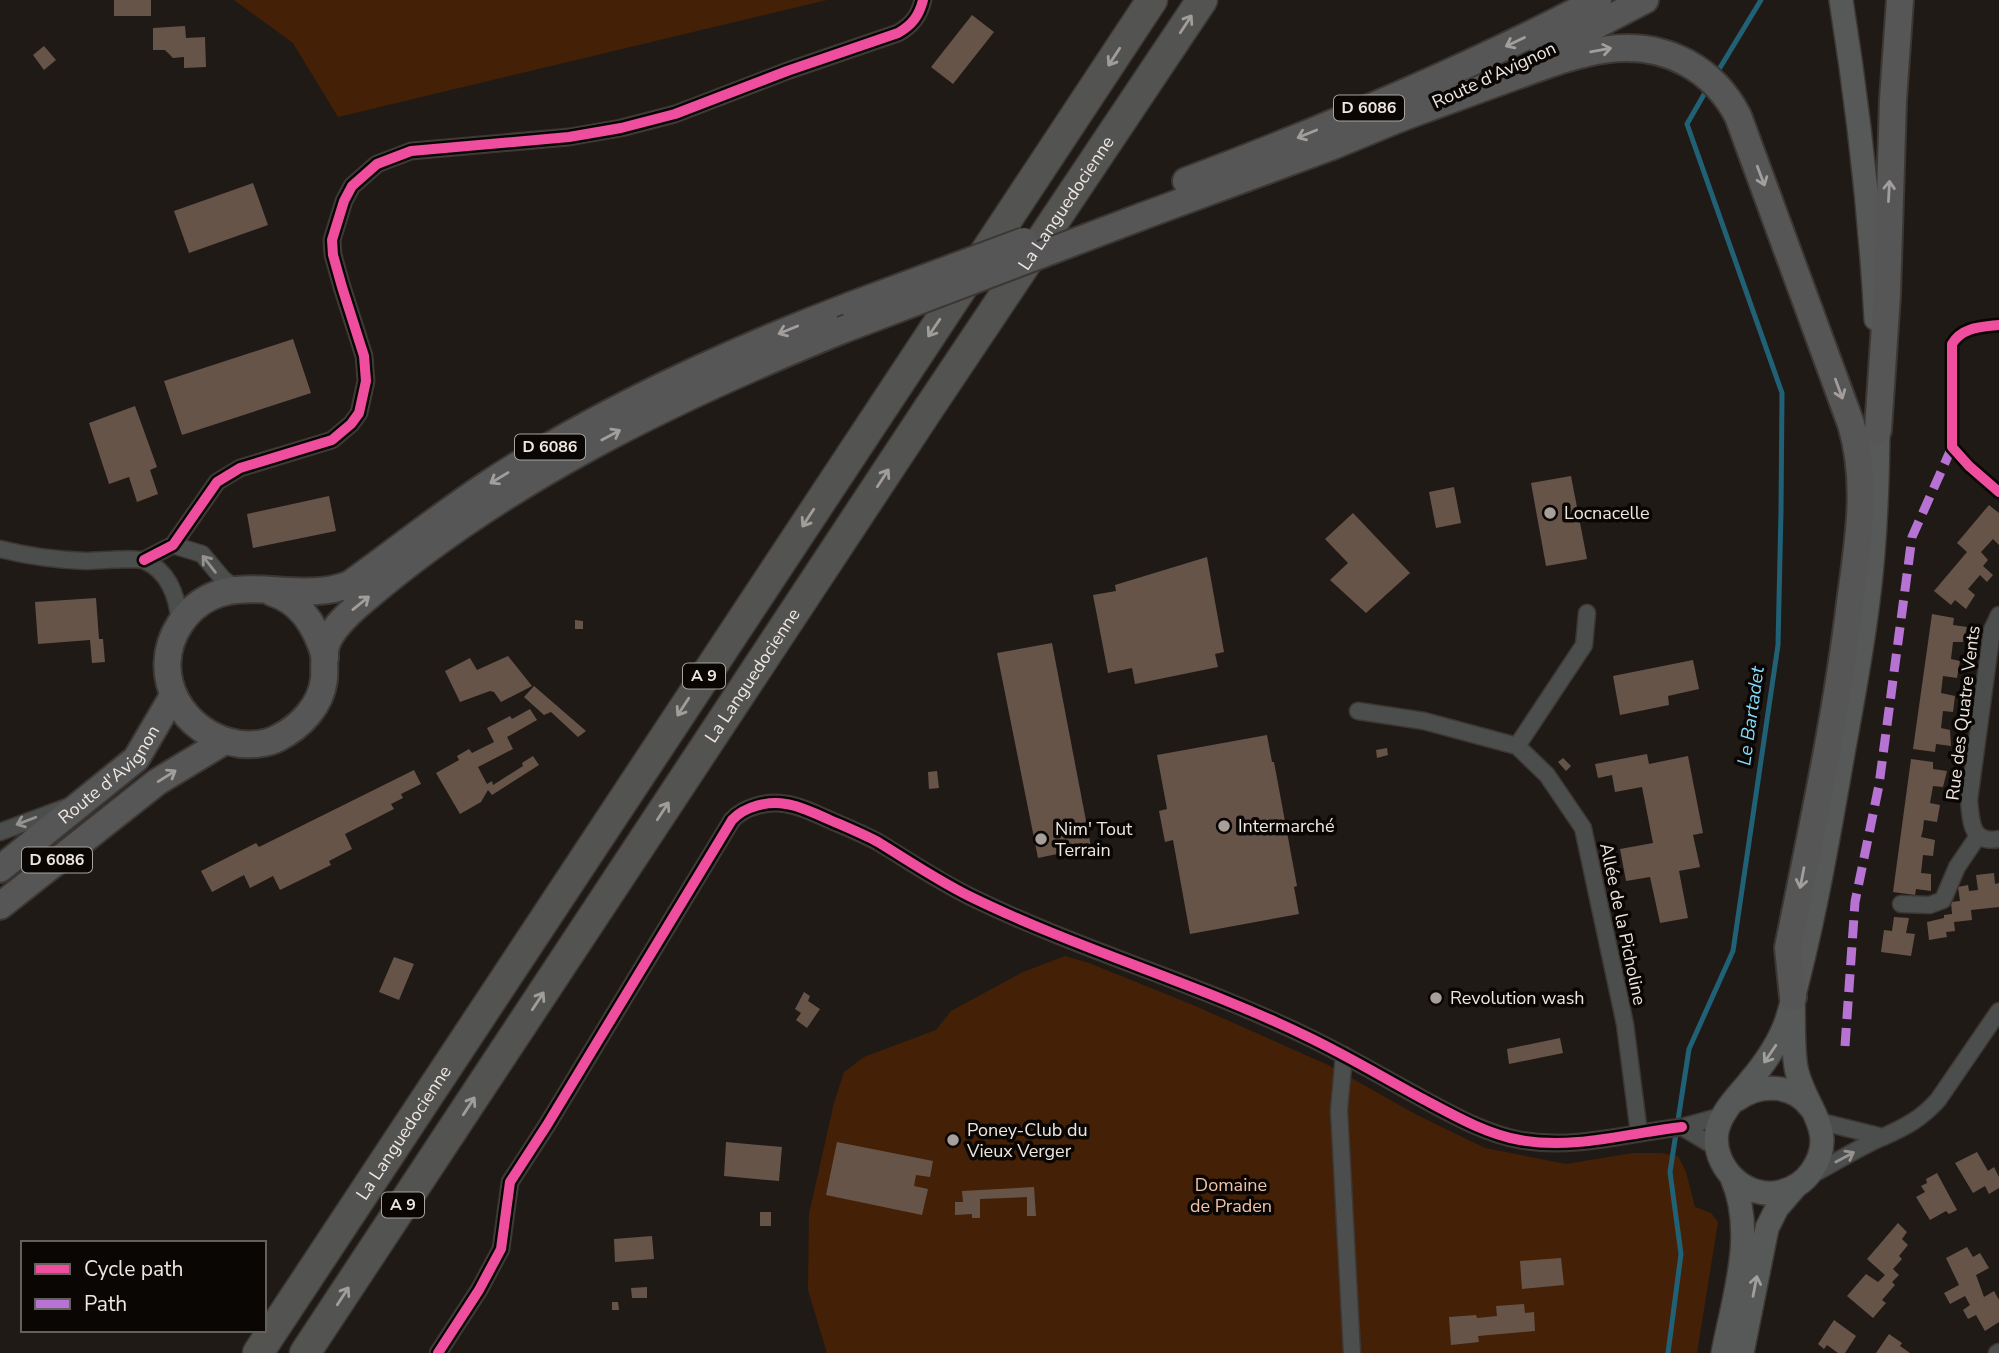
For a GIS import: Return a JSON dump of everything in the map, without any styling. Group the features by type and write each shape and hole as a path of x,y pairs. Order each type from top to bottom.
{"highway":[{"name":"La Languedocienne","path":"258,1353 1152,0"},
{"name":"La Languedocienne","path":"305,1353 921,419 1202,0"}],"main road":[{"name":"Route d'Avignon","path":"1139,208 1507,46 1598,0"},
{"name":"Route d'Avignon","path":"1139,208 1333,146 1517,65 1646,0"},
{"path":"1841,0 1857,101 1870,230 1877,345 1878,430"},
{"path":"1723,1353 1744,1238 1742,1206 1732,1178 1722,1164 1717,1148 1717,1132 1727,1110 1776,1045 1788,1019 1818,895 1862,647 1874,542 1900,0"},
{"path":"1398,119 1571,57 1604,48 1659,50 1691,65 1707,76 1720,90 1738,116 1851,424 1862,475 1856,563 1788,948 1796,1068 1822,1131 1822,1148 1817,1164 1777,1208 1767,1227 1742,1353"},
{"name":"D 6086","path":"252,589 316,593 350,584 489,483 589,425 689,373 852,305 1139,208"},
{"name":"D 6086","path":"325,657 330,636 348,614 423,554 560,462 712,384 1139,208"},
{"path":"252,589 279,595 295,604 309,619 320,638 325,657 319,695 314,707 297,727 274,740 249,745 223,742 202,732 185,716 173,696 168,678 168,659 180,624 192,610 207,598 224,591 252,589"},
{"name":"Route d'Avignon","path":"0,869 136,759 173,696"},
{"name":"Route d'Avignon","path":"0,906 157,782 223,742"},
{"path":"1727,1110 1745,1093 1761,1088 1777,1088 1793,1093 1807,1102 1817,1119"},
{"path":"1732,1178 1746,1188 1762,1192 1779,1192 1803,1181"}],"street":[{"path":"0,549 55,559 144,560 173,544 216,482 240,468 332,440 351,424 364,401 364,356 333,255 332,240 344,201 352,186 377,164 411,151 569,137 621,128 675,114 787,71 898,33 917,17 923,0"},
{"path":"173,544 202,554 231,585 252,589"},
{"path":"144,560 161,573 172,587 178,603 180,624"},
{"path":"1517,746 1584,646 1587,613"},
{"name":"Rue des Quatre Vents","path":"1978,836 1970,820 1969,800 1992,630 1999,614"},
{"name":"Allée de la Picholine","path":"1358,711 1423,721 1517,746 1547,775 1583,828 1625,1024 1639,1133"},
{"path":"0,832 75,804 97,791"},
{"path":"438,1353 479,1290 501,1249 510,1182 732,820 749,808 765,804 784,803 877,841 927,874 1024,921 1305,1035 1449,1113 1498,1135 1545,1143 1601,1139 1682,1127 1727,1110"},
{"path":"1901,904 1930,905 1944,900 1957,867 1978,836 1984,840 1999,839"},
{"path":"1803,1181 1900,1130 1926,1113 1938,1100 1999,1011"},
{"path":"1343,1055 1339,1110 1352,1353"},
{"path":"1817,1119 1883,1137"},
{"path":"1682,1127 1717,1148"}],"green space":[{"path":"234,0 827,0 338,117 293,43"},
{"name":"Domaine de Praden","path":"1065,956 1193,1005 1328,1065 1417,1115 1485,1148 1566,1164 1632,1153 1678,1156 1686,1172 1695,1207 1711,1213 1718,1222 1697,1353 827,1353 808,1290 809,1214 834,1103 844,1072 864,1057 936,1030 951,1011 1023,972"}],"building":[{"path":"114,0 151,0 151,16 114,16"},
{"path":"972,15 994,32 953,84 931,67"},
{"path":"185,26 186,38 205,37 206,67 184,68 184,57 173,58 165,50 153,50 153,28"},
{"path":"44,46 56,60 44,70 33,55"},
{"path":"253,183 268,225 189,253 174,211"},
{"path":"293,339 311,393 182,435 164,381"},
{"path":"135,406 157,467 150,470 158,494 137,502 129,477 109,484 89,423"},
{"path":"1571,476 1587,559 1546,566 1531,483"},
{"path":"1454,487 1461,523 1436,528 1429,492"},
{"path":"329,496 336,531 253,548 247,514"},
{"path":"1989,505 1999,513 1999,545 1993,539 1981,552 1988,560 1983,566 1993,575 1987,582 1980,575 1968,589 1975,595 1966,609 1955,600 1951,605 1934,591 1967,552 1957,543"},
{"path":"1353,513 1410,573 1366,613 1330,580 1348,563 1325,539"},
{"path":"1207,557 1224,652 1215,654 1218,667 1135,684 1132,668 1108,673 1093,595 1116,591 1115,585"},
{"path":"96,598 99,639 103,639 105,662 92,663 90,640 38,644 35,602"},
{"path":"1932,614 1954,618 1953,625 1967,627 1963,642 1953,642 1951,659 1960,661 1957,678 1943,676 1941,693 1955,696 1953,712 1943,711 1941,728 1950,730 1951,746 1936,744 1935,752 1913,749"},
{"path":"575,620 583,621 583,629 575,629"},
{"path":"1052,643 1091,847 1038,858 997,653"},
{"path":"508,656 532,686 501,702 494,692 490,691 460,702 445,671 470,658 477,670"},
{"path":"1693,660 1699,689 1668,696 1669,705 1620,715 1613,676"},
{"path":"534,686 586,731 578,737 551,712 544,715 524,697"},
{"path":"530,709 537,720 507,737 513,749 478,767 487,784 492,781 493,785 523,766 522,763 533,756 539,765 492,795 488,790 481,802 460,814 436,773 459,760 457,756 469,749 472,753 494,742 487,728"},
{"name":"Intermarché","path":"1267,735 1297,886 1294,887 1299,914 1190,934 1173,840 1165,842 1159,811 1167,809 1157,755"},
{"path":"1387,748 1388,755 1377,758 1376,750"},
{"path":"1647,754 1649,764 1688,756 1703,833 1693,835 1700,867 1679,871 1688,918 1660,923 1650,877 1626,881 1620,849 1653,843 1642,787 1615,792 1612,775 1598,778 1595,764"},
{"path":"1563,758 1571,766 1566,771 1558,762"},
{"path":"1911,759 1933,762 1933,769 1947,771 1943,787 1933,786 1930,803 1940,805 1937,822 1924,820 1921,837 1935,840 1933,856 1923,855 1921,873 1931,874 1931,891 1916,889 1915,895 1893,892"},
{"path":"414,770 421,784 401,794 403,798 391,804 394,809 345,834 352,849 329,861 331,865 280,890 273,876 250,888 244,875 212,892 201,871 256,843 259,847"},
{"path":"937,771 939,788 929,789 928,772"},
{"path":"1994,873 1995,884 1999,883 1999,907 1971,910 1972,920 1954,922 1955,931 1946,932 1947,937 1929,940 1927,922 1952,914 1951,902 1960,901 1958,887 1968,885 1969,891 1978,890 1976,875"},
{"path":"1894,917 1909,918 1906,933 1915,934 1911,956 1881,952 1884,930 1892,931"},
{"path":"394,957 414,964 399,1000 379,992"},
{"path":"804,992 810,996 808,1001 820,1009 807,1028 796,1020 801,1013 795,1009"},
{"path":"1560,1038 1563,1053 1509,1064 1507,1049"},
{"path":"726,1142 782,1147 779,1181 724,1176"},
{"path":"837,1142 933,1161 930,1177 916,1175 914,1186 928,1189 922,1215 826,1195"},
{"path":"1977,1152 1988,1171 1994,1167 1999,1177 1999,1188 1989,1194 1985,1186 1973,1193 1955,1163"},
{"path":"1937,1173 1957,1210 1949,1214 1946,1211 1930,1220 1916,1197 1925,1192 1921,1186 1927,1183 1926,1179"},
{"path":"1034,1187 1036,1216 1027,1216 1027,1197 980,1199 980,1218 972,1218 972,1214 955,1215 955,1202 963,1202 962,1191"},
{"path":"760,1212 771,1212 771,1226 760,1226"},
{"path":"1898,1223 1907,1232 1902,1239 1908,1245 1899,1256 1902,1259 1893,1269 1899,1275 1892,1282 1895,1285 1882,1300 1886,1303 1873,1318 1847,1296 1866,1274 1878,1282 1885,1275 1867,1259"},
{"path":"652,1236 654,1259 615,1262 614,1239"},
{"path":"1967,1247 1973,1257 1980,1253 1989,1268 1976,1275 1984,1297 1994,1291 1999,1300 1999,1322 1985,1331 1976,1315 1968,1319 1963,1310 1970,1305 1965,1296 1950,1304 1944,1293 1959,1285 1946,1258"},
{"path":"1561,1258 1564,1285 1522,1289 1520,1261"},
{"path":"647,1287 647,1298 632,1298 631,1288"},
{"path":"612,1302 618,1302 619,1310 612,1310"},
{"path":"1524,1304 1525,1313 1534,1312 1535,1331 1478,1336 1479,1342 1451,1345 1449,1317 1497,1316 1496,1306"},
{"path":"1834,1320 1856,1336 1845,1353 1838,1353 1827,1345 1824,1349 1818,1344"},
{"path":"1889,1334 1902,1343 1900,1346 1910,1353 1876,1353"}],"waterway":[{"name":"Le Bartadet","path":"1718,71 1761,0"},
{"name":"Le Bartadet","path":"1668,1353 1681,1254 1670,1172 1689,1049 1733,951 1778,645 1782,393 1687,124 1706,91"}],"marked path":[{"path":"1845,1046 1855,902 1879,785 1912,537 1952,447"}],"cycle path":[{"path":"144,560 173,545 217,482 240,468 332,440 351,424 359,413 366,381 364,356 333,255 332,240 344,201 352,186 377,164 411,151 569,137 621,128 675,114 787,71 898,33 914,20 923,0"},
{"path":"1999,325 1967,331 1952,344 1952,447 1999,492"},
{"path":"438,1353 479,1290 501,1249 510,1182 732,820 743,811 764,804 779,803 808,810 878,842 969,896 1053,933 1265,1017 1336,1051 1482,1129 1520,1140 1560,1143 1601,1140 1682,1127"}],"place":[{"name":"Locnacelle","path":"1550,513"},
{"name":"Intermarché","path":"1224,826"},
{"name":"Nim' Tout Terrain","path":"1041,839"},
{"name":"Revolution wash","path":"1436,998"},
{"name":"Poney-Club du Vieux Verger","path":"953,1140"}]}
